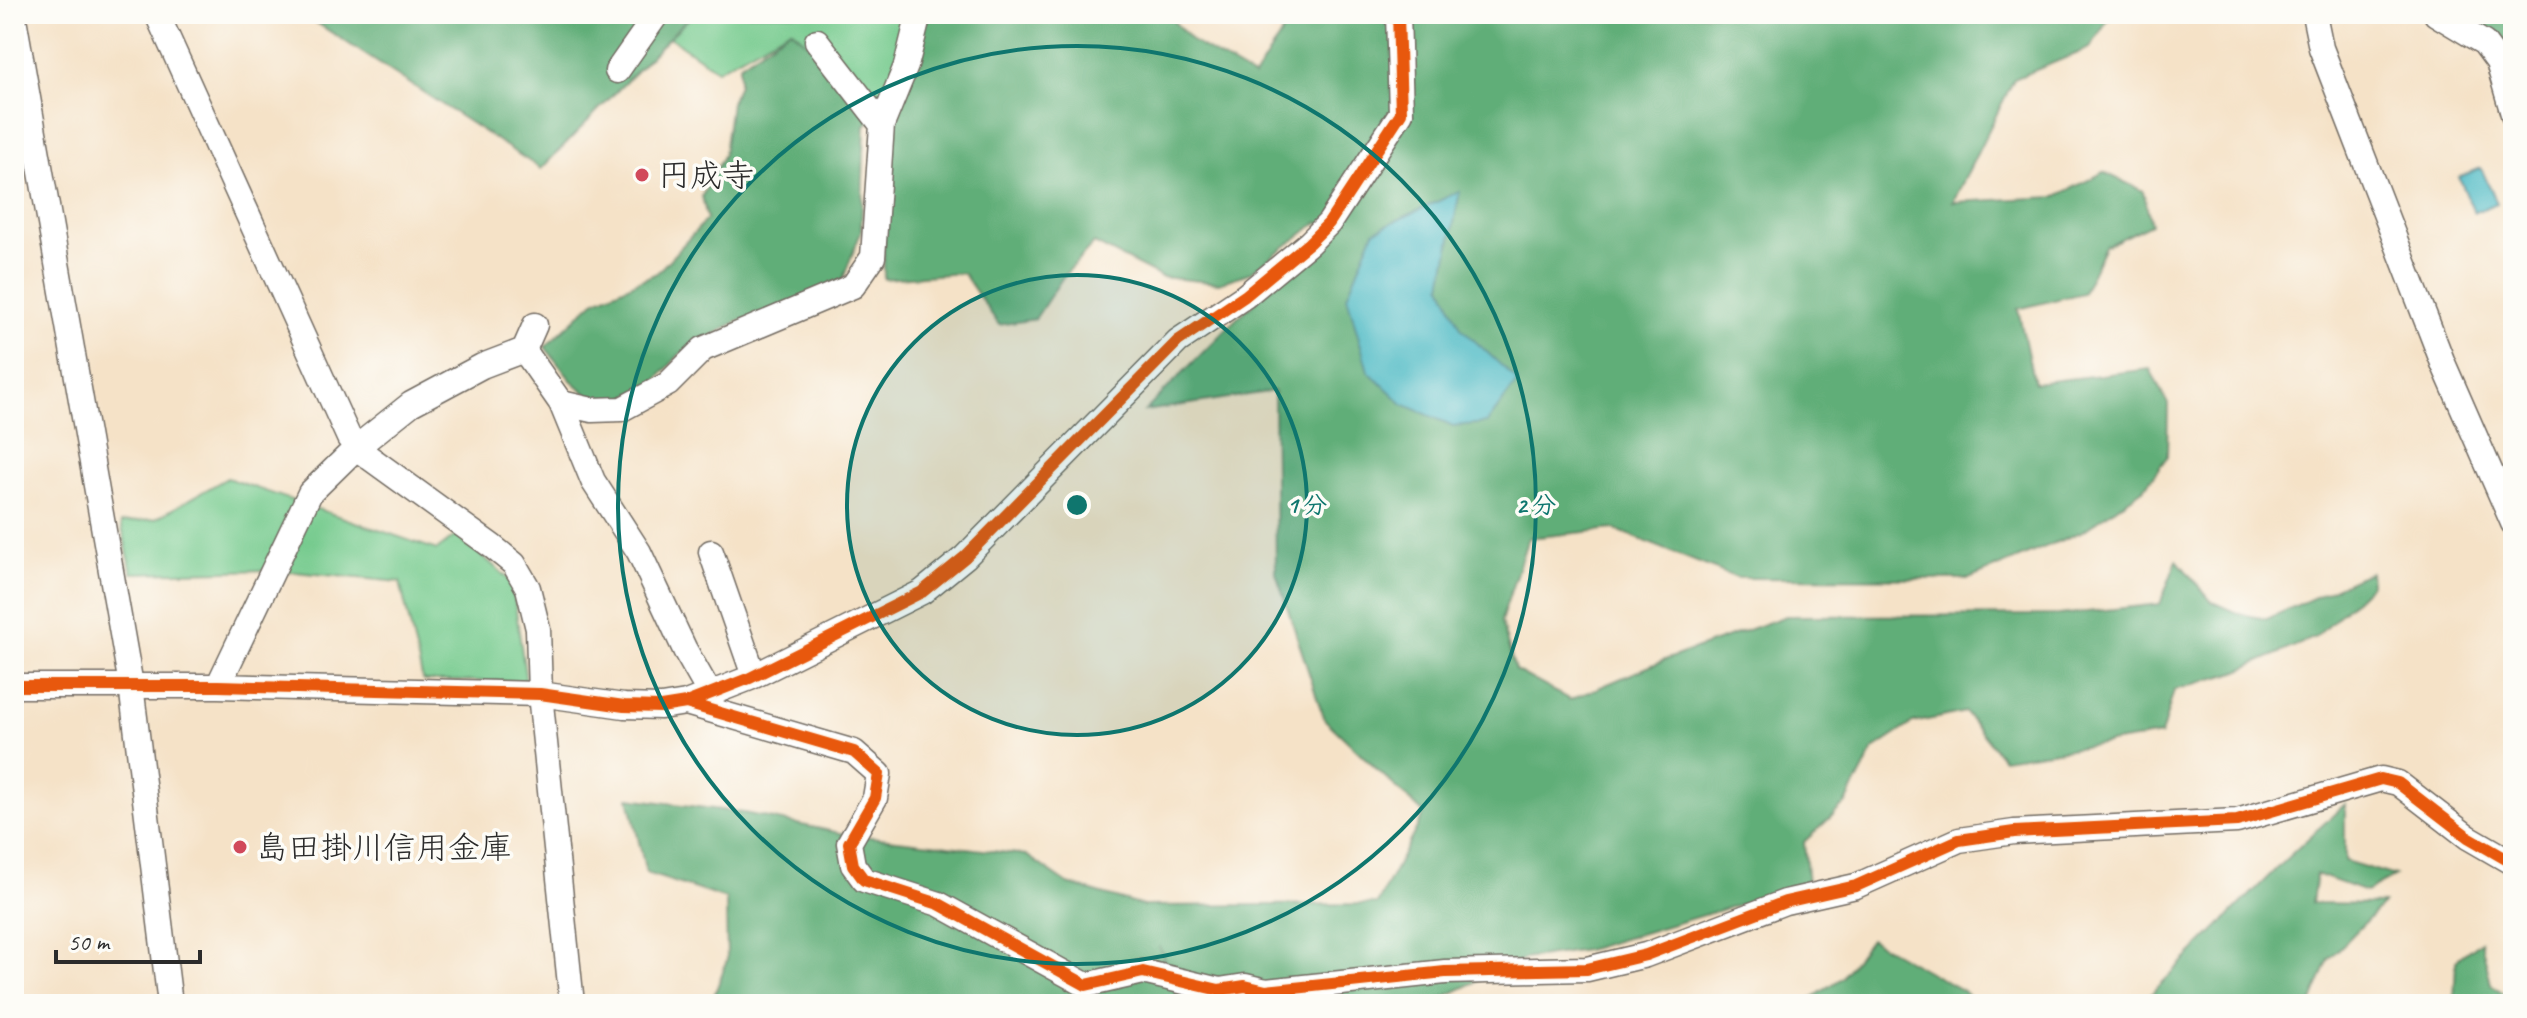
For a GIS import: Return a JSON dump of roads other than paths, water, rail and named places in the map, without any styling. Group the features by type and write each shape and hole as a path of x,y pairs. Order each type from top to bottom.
{"street":[{"path":"157,14 340,425 357,447 514,564 528,588 538,629 540,694 572,1004"},
{"path":"617,71 657,14"},
{"path":"561,403 592,410 622,409 668,384 703,349 853,286 873,257 882,125 906,66 917,22 915,14"},
{"path":"14,686 218,686 540,694 624,706 661,707 686,703 754,676 922,592 965,557 1178,341 1245,296 1329,223 1401,113 1398,14"},
{"path":"2314,14 2321,48 2396,243 2443,363 2513,523"},
{"path":"2436,14 2484,43 2498,62 2513,114"},
{"path":"14,18 131,685 170,1004"},
{"path":"817,41 882,125"},
{"path":"218,686 310,493 357,447 411,404 482,366 524,350 535,325"},
{"path":"524,350 561,403 593,481 639,552 685,650 710,694"},
{"path":"711,552 754,676"},
{"path":"686,703 854,752 879,774 875,798 849,843 853,865 864,880 939,904 1086,985 1143,972 1219,990 1245,986 1266,991 1445,972 1587,969 1646,955 1785,902 1856,886 1959,840 2014,832 2237,821 2381,779 2398,783 2468,837 2513,863"}],"water":[{"path":"2481,168 2497,203 2474,213 2459,177"},
{"path":"1460,191 1442,285 1461,328 1518,381 1487,423 1453,426 1403,404 1368,371 1347,296 1374,231"}],"place":[{"name":"円成寺","path":"642,175"},
{"name":"島田掛川信用金庫","path":"240,847"}]}
